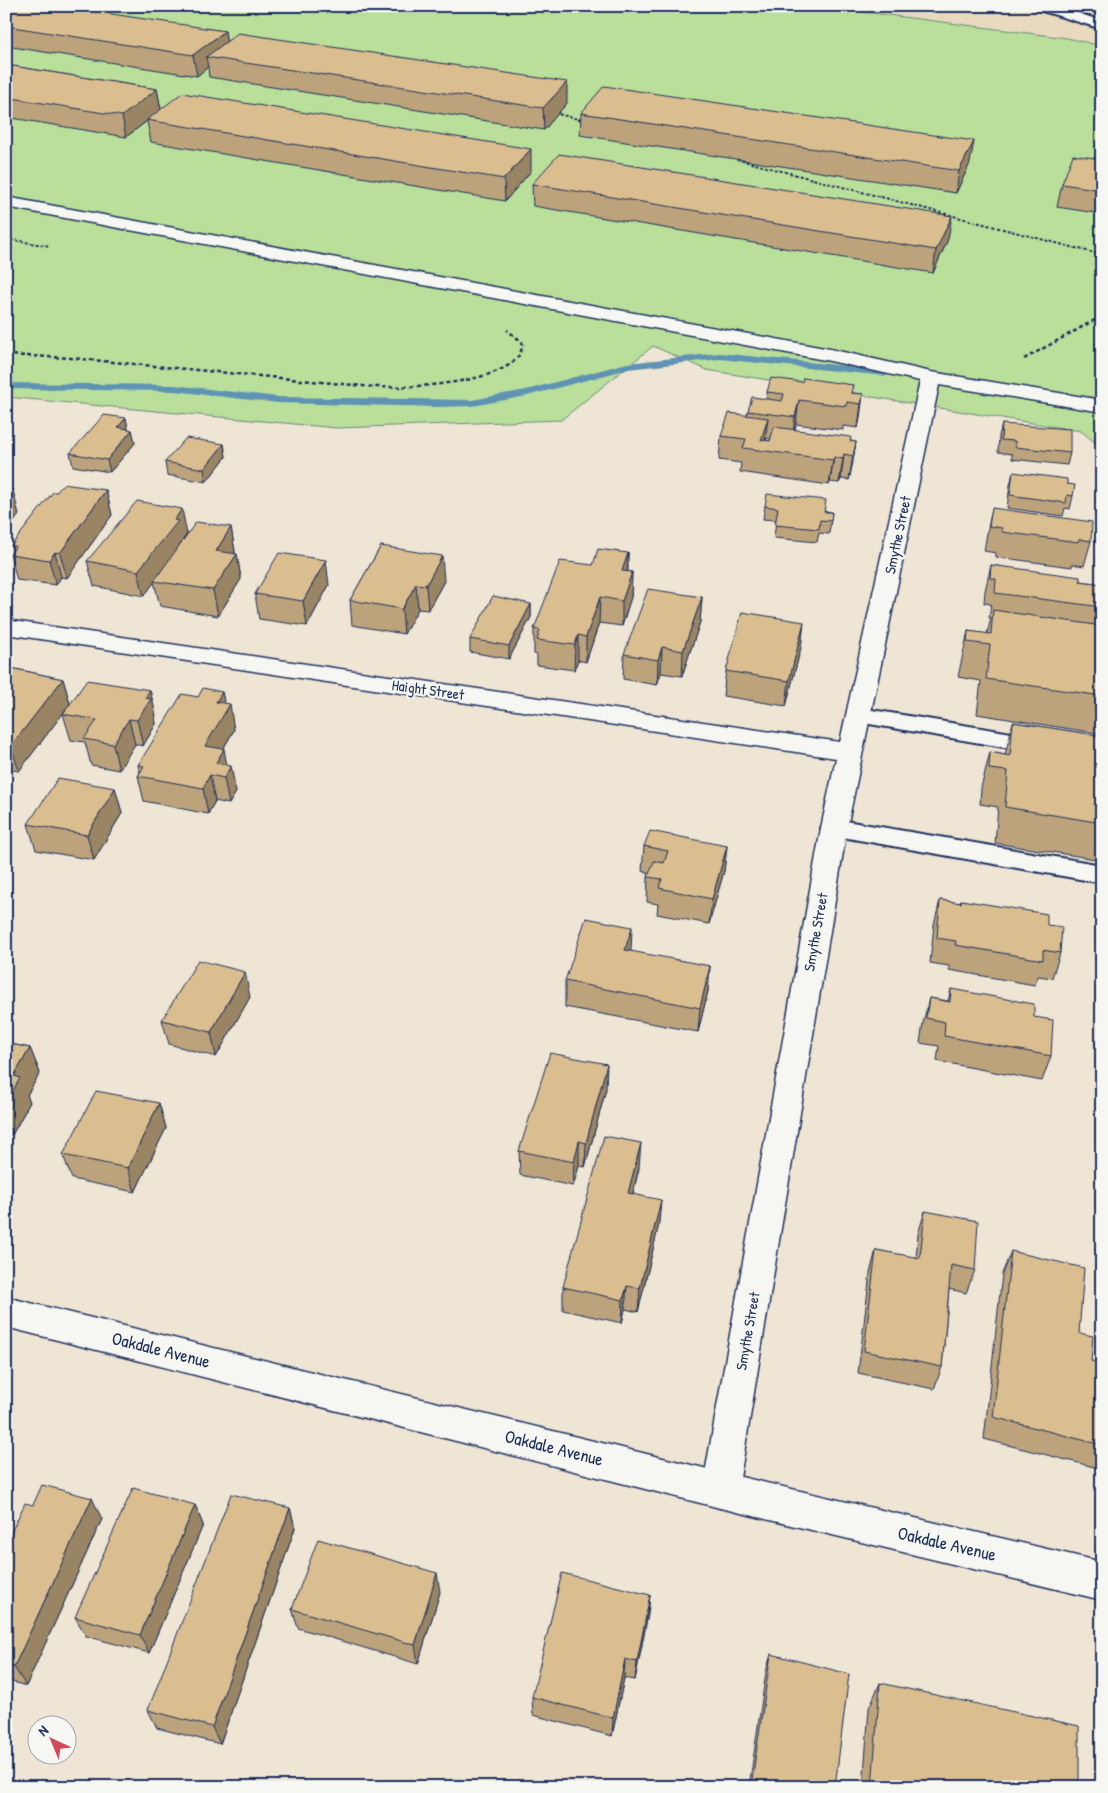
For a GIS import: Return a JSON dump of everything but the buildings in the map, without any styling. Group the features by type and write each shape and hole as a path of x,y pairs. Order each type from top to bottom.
{"street":[{"path":"6,202 830,355 931,378 1102,406"},
{"name":"Smythe Street","path":"720,1490 834,828 850,752 860,716 931,378"},
{"name":"Haight Street","path":"6,627 850,752"},
{"name":"Oakdale Avenue","path":"6,1312 720,1490 1102,1581"}],"lane":[{"path":"1041,6 1102,25"},
{"path":"860,716 1102,756"},
{"path":"834,828 1102,874"}],"path":[{"path":"553,113 591,122"},
{"path":"734,158 1102,255"},
{"path":"6,239 58,247"},
{"path":"1019,361 1102,316"},
{"path":"6,355 71,358 374,387 409,387 464,380 510,365 521,355 522,342 503,328"}],"shaded area":[{"path":"1102,6 1102,46 1067,38 828,7"}],"green space":[{"path":"6,6 817,6 1067,38 1102,46 1102,448 1081,431 707,370 653,346 561,420 337,428 6,397"}],"waterway":[{"path":"6,386 174,388 278,400 438,404 472,403 527,393 627,366 720,356 885,373"}]}
